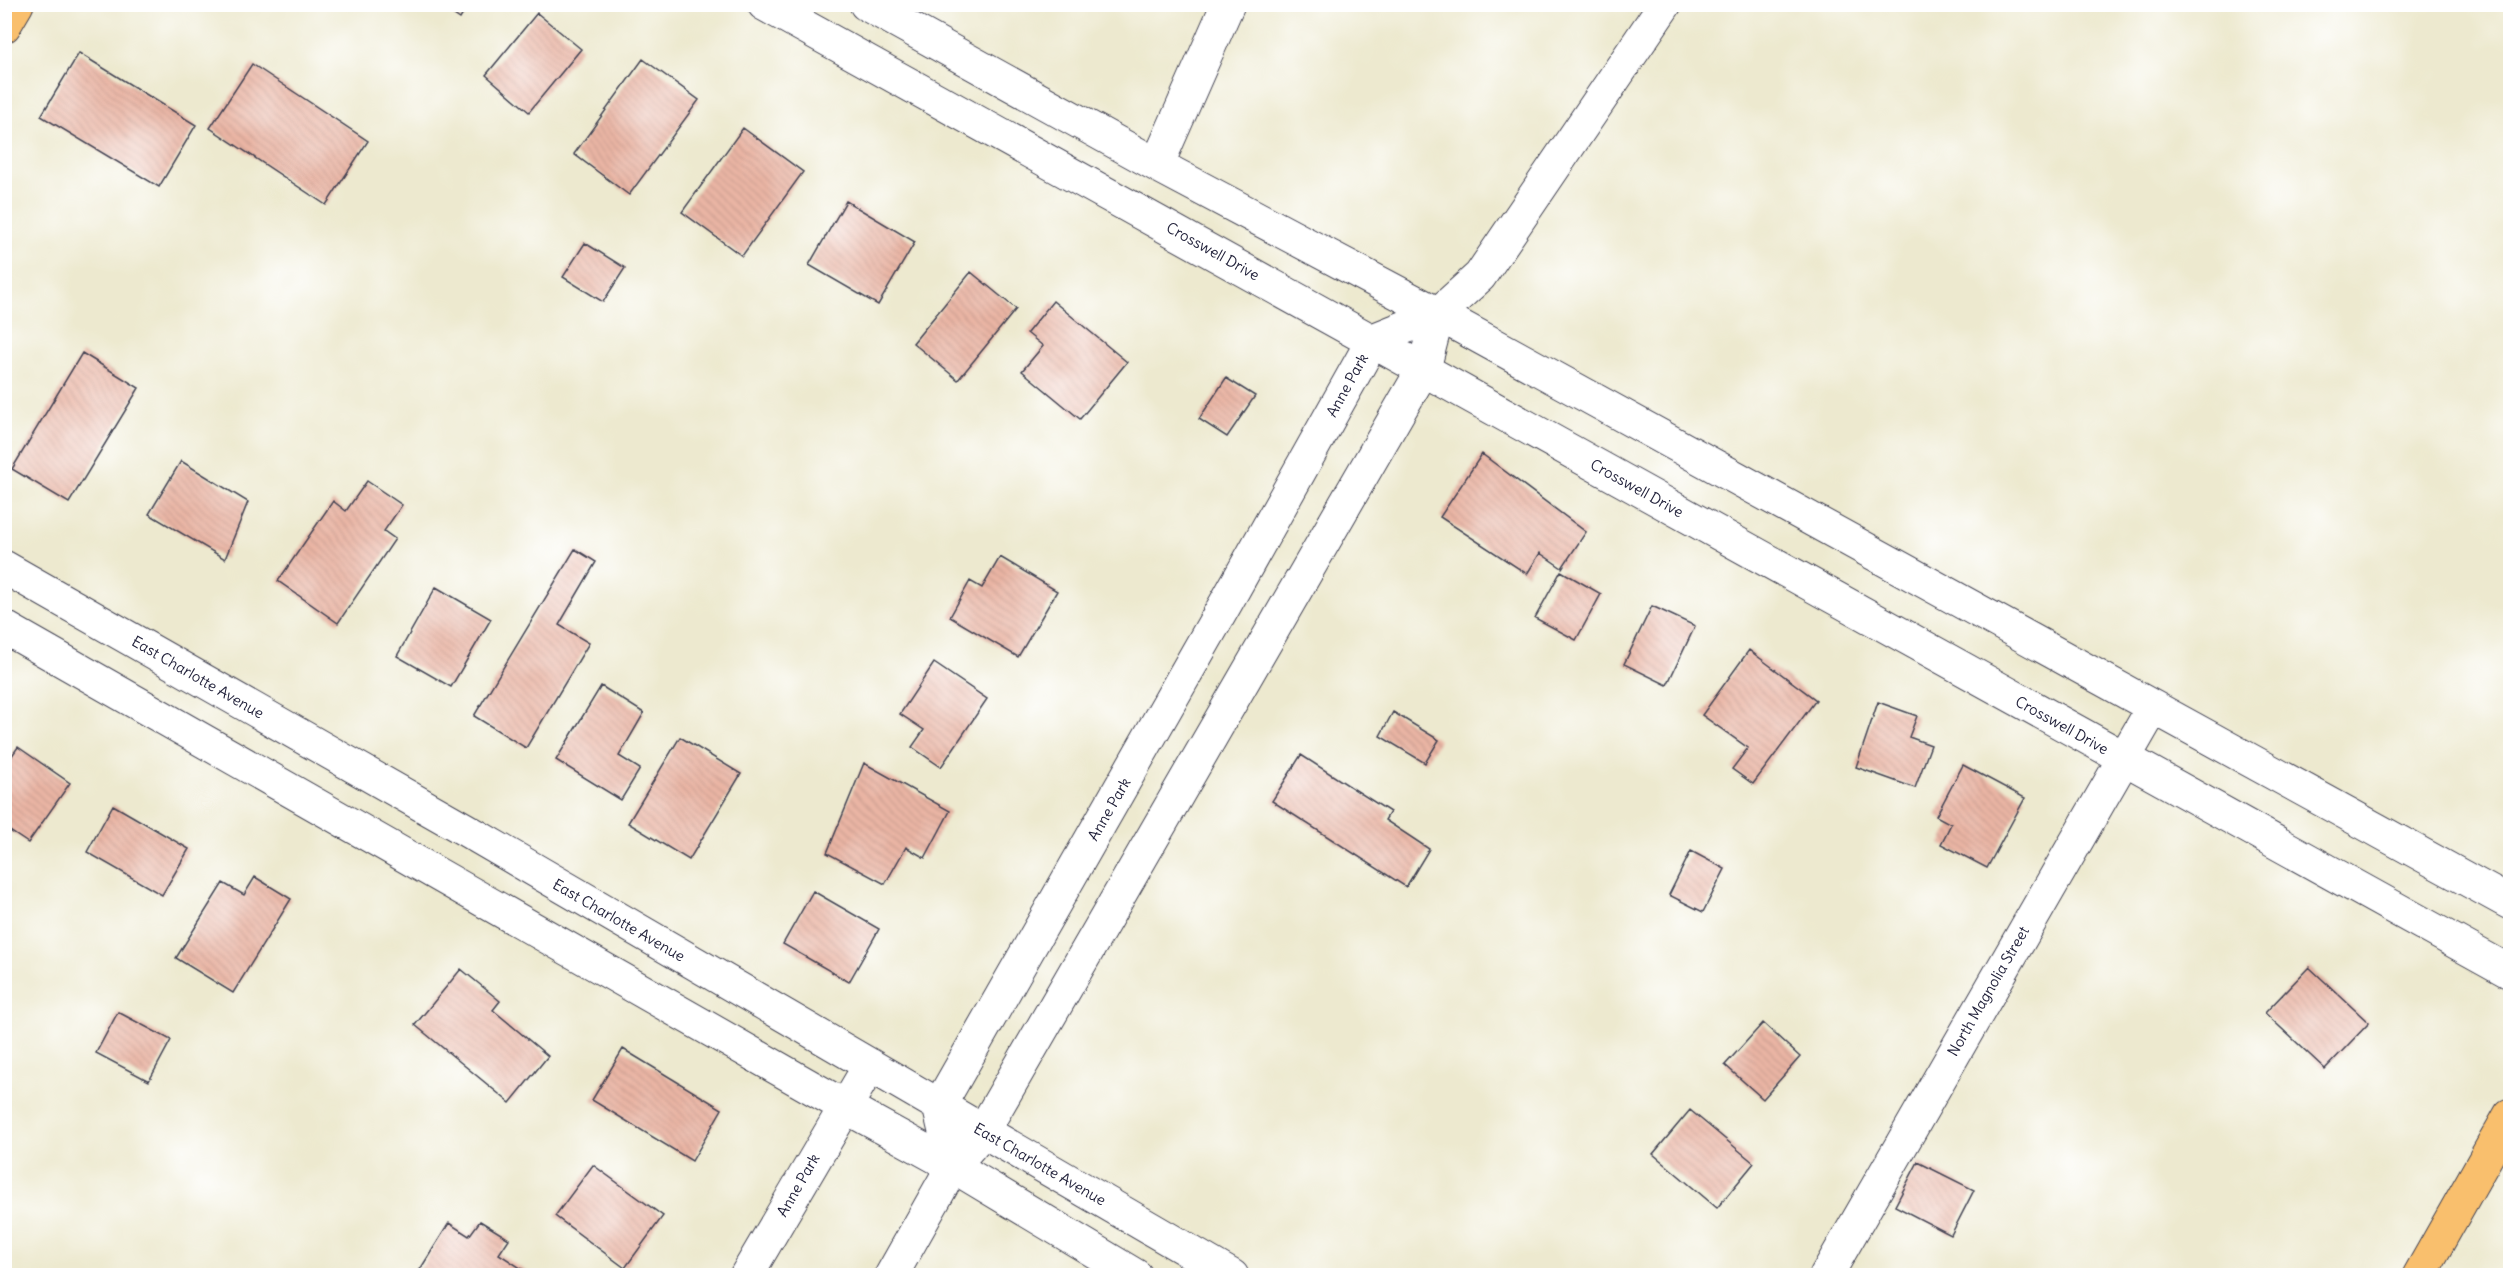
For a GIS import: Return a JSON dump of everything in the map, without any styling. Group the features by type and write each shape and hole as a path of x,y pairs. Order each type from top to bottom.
{"main road":[{"path":"4,26 17,4"},
{"path":"2419,1275 2511,1115"}],"street":[{"name":"Crosswell Drive","path":"764,4 1424,368 1868,618 2511,972"},
{"path":"866,4 1157,165 1438,314 2152,708 2511,903"},
{"path":"1157,165 1228,4"},
{"path":"891,1275 953,1166 983,1131 1424,368 1438,314 1480,276 1665,4"},
{"name":"Anne Park","path":"939,1106 1373,340 1438,314"},
{"name":"East Charlotte Avenue","path":"4,567 1232,1275"},
{"path":"4,627 953,1166 1136,1275"},
{"name":"North Magnolia Street","path":"1826,1275 2152,708"},
{"name":"Anne Park","path":"746,1275 870,1065"},
{"path":"939,1106 953,1166"}],"building":[{"path":"438,4 469,4 460,19"},
{"path":"537,13 581,49 529,112 486,75"},
{"path":"79,53 196,125 159,187 41,116"},
{"path":"643,59 699,100 629,195 574,154"},
{"path":"252,64 368,141 326,205 210,128"},
{"path":"743,128 803,172 742,256 682,212"},
{"path":"846,201 915,242 878,305 809,265"},
{"path":"585,243 625,268 603,302 563,277"},
{"path":"971,272 1016,309 958,380 913,343"},
{"path":"1053,301 1127,362 1080,419 1022,371 1043,346 1027,333"},
{"path":"82,353 139,388 69,503 12,469"},
{"path":"1226,378 1255,396 1227,437 1199,419"},
{"path":"1482,454 1586,532 1562,568 1540,553 1527,574 1440,517"},
{"path":"181,461 248,502 225,559 149,514"},
{"path":"367,481 402,505 384,531 395,539 338,623 278,581 333,501 346,511"},
{"path":"575,549 596,562 559,625 589,643 526,748 474,716"},
{"path":"1000,557 1057,591 1018,657 950,617 970,581 982,588"},
{"path":"1561,571 1601,594 1576,640 1535,618"},
{"path":"436,587 491,619 451,687 397,656"},
{"path":"1652,606 1695,626 1667,685 1624,664"},
{"path":"1749,650 1816,700 1753,784 1732,769 1748,748 1702,715"},
{"path":"934,663 987,699 941,767 912,747 924,730 900,714"},
{"path":"601,686 644,713 619,756 640,769 621,800 556,760"},
{"path":"1878,702 1917,716 1909,737 1931,745 1915,788 1856,767"},
{"path":"1393,712 1439,740 1425,763 1380,736"},
{"path":"680,737 741,774 689,860 628,823"},
{"path":"18,747 70,783 28,843 4,827 4,767"},
{"path":"1301,755 1390,812 1385,820 1429,849 1406,887 1272,801"},
{"path":"864,763 950,811 925,858 906,847 885,884 827,853"},
{"path":"1963,765 2025,798 1987,868 1941,844 1951,824 1936,816"},
{"path":"113,805 189,849 162,895 87,852"},
{"path":"1691,851 1725,869 1703,912 1669,895"},
{"path":"255,877 291,899 233,993 176,958 223,883 244,895"},
{"path":"813,891 879,929 849,982 783,944"},
{"path":"2309,967 2369,1023 2325,1069 2265,1013"},
{"path":"461,969 500,1001 493,1010 548,1056 510,1103 415,1025"},
{"path":"118,1012 171,1040 149,1081 96,1053"},
{"path":"1763,1023 1800,1057 1763,1099 1725,1065"},
{"path":"623,1049 722,1109 692,1161 592,1100"},
{"path":"1690,1110 1754,1163 1717,1208 1653,1154"},
{"path":"1918,1162 1974,1190 1951,1235 1895,1206"},
{"path":"593,1165 663,1216 625,1268 555,1216"},
{"path":"480,1221 509,1239 499,1254 533,1276 416,1276 449,1223 469,1236"}]}
